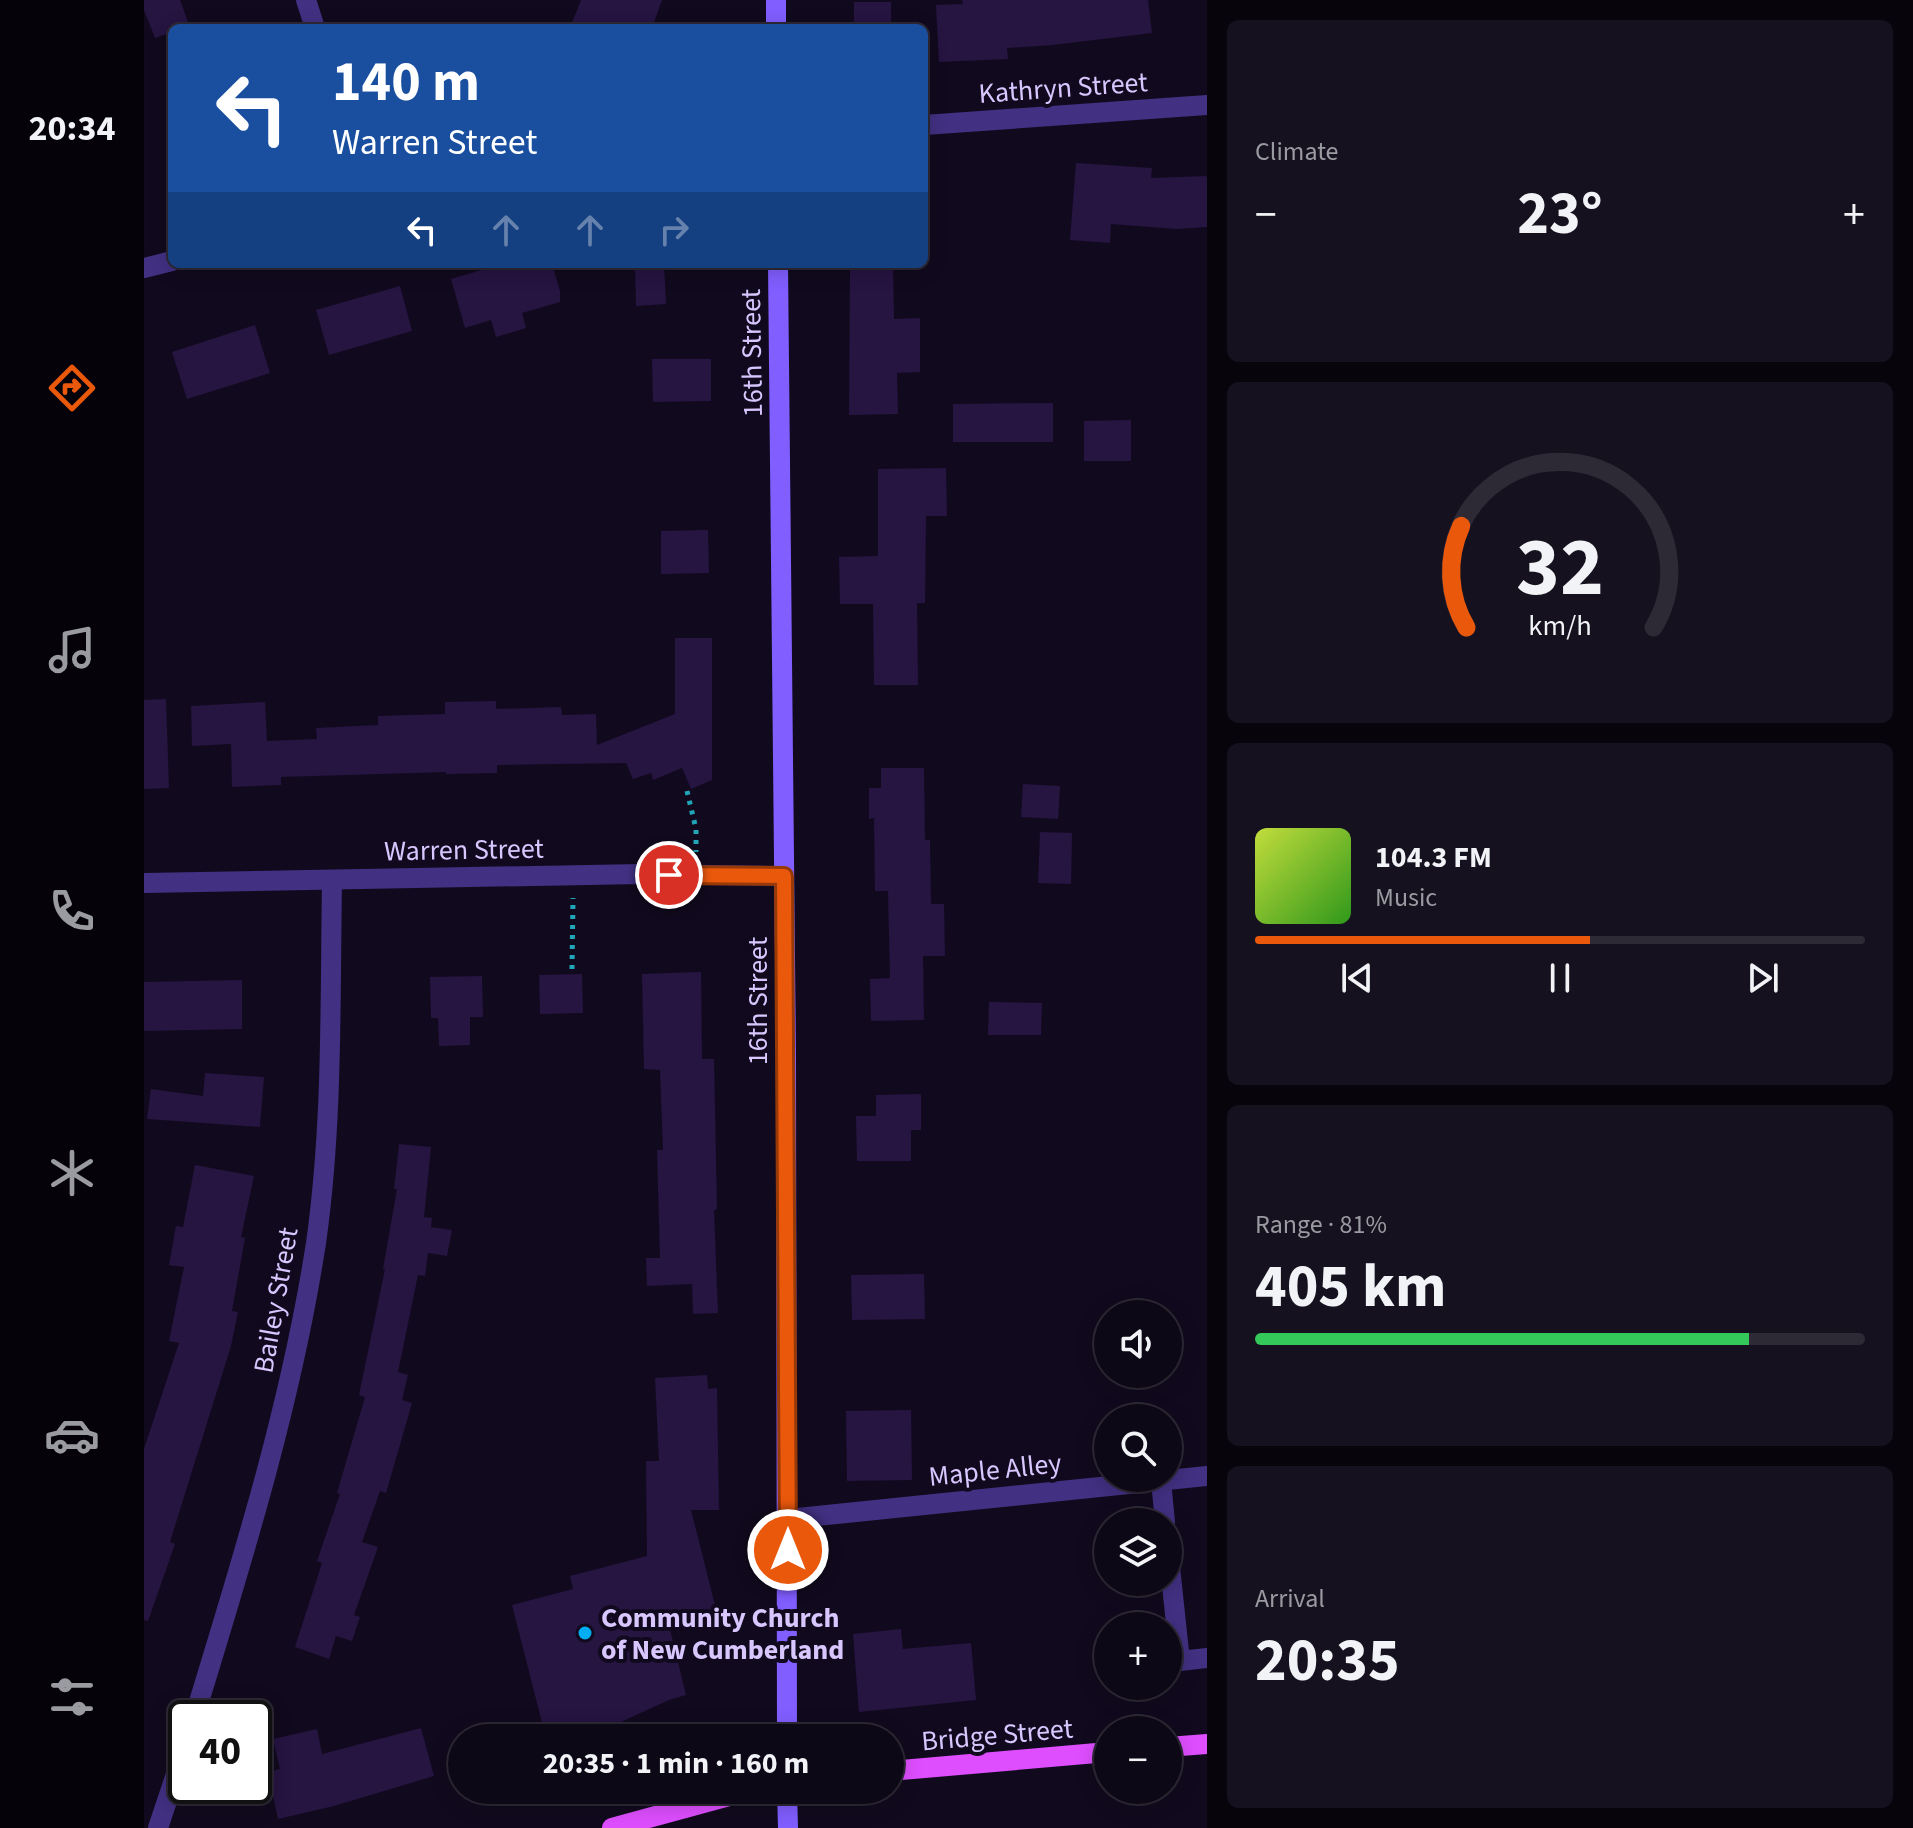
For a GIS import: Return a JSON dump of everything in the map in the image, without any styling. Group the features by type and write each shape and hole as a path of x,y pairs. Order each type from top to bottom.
{"main road":[{"path":"1182,1746 1207,1744"},
{"name":"Bridge Street","path":"904,1770 1094,1753"},
{"path":"612,1828 700,1804"}],"street":[{"path":"306,0 314,24"},
{"path":"776,0 776,24"},
{"name":"Kathryn Street","path":"928,125 1207,105"},
{"path":"144,268 168,262"},
{"name":"16th Street","path":"778,268 787,1724"},
{"name":"Warren Street","path":"144,883 573,875 784,876"},
{"name":"Bailey Street","path":"199,1700 267,1477 298,1346 316,1241 324,1165 331,1034 332,880"},
{"name":"Maple Alley","path":"1182,1479 1207,1476"},
{"name":"Maple Alley","path":"788,1519 1094,1488"},
{"path":"1173,1596 1180,1661 1207,1658"},
{"path":"158,1828 168,1798"},
{"path":"787,1804 788,1828"}],"path":[{"path":"687,791 696,829 696,875"},
{"path":"572,969 573,875"}],"building":[{"path":"144,0 180,0 189,24 168,24 168,33 155,38 144,10"},
{"path":"581,0 662,0 653,24 572,24"},
{"path":"962,0 1148,0 1152,33 1007,48 1008,59 939,62 936,5 963,4"},
{"path":"854,2 891,2 891,24 854,24"},
{"path":"1076,163 1152,168 1151,178 1207,176 1207,227 1177,229 1111,224 1110,243 1070,240"},
{"path":"488,268 553,268 560,302 522,313 526,328 496,337 491,320 465,328 451,279"},
{"path":"635,268 664,268 666,304 636,306"},
{"path":"850,268 893,268 894,319 920,318 920,372 897,373 898,414 849,415"},
{"path":"400,286 412,331 329,355 316,310"},
{"path":"255,325 270,373 187,399 172,352"},
{"path":"652,359 711,359 711,401 653,402"},
{"path":"1053,403 1053,442 953,442 953,404"},
{"path":"1131,420 1131,461 1084,461 1084,421"},
{"path":"946,468 947,516 926,516 925,603 917,603 918,685 874,685 873,604 840,604 839,557 878,556 878,469"},
{"path":"708,530 709,573 661,574 661,531"},
{"path":"675,638 712,638 712,780 691,789 682,768 653,780 651,773 633,779 626,763 497,765 497,773 281,777 281,785 232,787 231,744 192,746 191,706 265,702 267,741 317,739 316,728 378,725 378,716 445,714 445,702 496,701 496,709 561,707 562,715 596,714 597,745 675,714"},
{"path":"166,699 169,788 144,789 144,700"},
{"path":"881,768 924,768 925,840 930,840 931,904 944,904 945,956 923,956 924,1020 871,1021 870,979 890,978 888,891 875,891 874,818 869,819 869,788 881,788"},
{"path":"1023,784 1060,786 1058,819 1021,817"},
{"path":"1040,832 1072,833 1071,884 1038,883"},
{"path":"701,972 702,1059 714,1059 718,1313 693,1314 692,1284 647,1286 646,1258 660,1258 657,1150 663,1150 660,1070 644,1069 642,974"},
{"path":"582,974 583,1013 540,1014 539,975"},
{"path":"482,976 483,1017 470,1017 470,1045 439,1046 438,1018 431,1018 430,977"},
{"path":"242,980 242,1029 144,1031 144,982"},
{"path":"989,1002 1042,1003 1041,1035 988,1035"},
{"path":"205,1073 264,1077 260,1127 147,1119 151,1089 203,1096"},
{"path":"921,1094 921,1130 911,1130 911,1161 857,1161 856,1116 876,1116 876,1095"},
{"path":"399,1144 431,1147 424,1217 432,1218 431,1227 452,1230 447,1256 428,1253 425,1276 418,1275 398,1372 408,1375 402,1400 412,1403 386,1493 380,1491 362,1542 378,1547 354,1615 360,1617 352,1641 336,1636 329,1659 295,1647 322,1563 317,1561 340,1494 337,1493 365,1397 359,1395 385,1269 397,1189 394,1189"},
{"path":"195,1165 254,1176 241,1237 245,1238 232,1311 238,1312 231,1346 170,1542 175,1544 148,1621 144,1620 144,1449 179,1343 169,1341 184,1267 169,1265 176,1226 183,1227"},
{"path":"924,1274 925,1319 852,1320 851,1275"},
{"name":"Community Church of New Cumberland","path":"707,1375 708,1389 717,1388 719,1510 691,1510 716,1609 668,1621 686,1695 669,1700 622,1724 542,1724 512,1605 573,1589 570,1576 647,1556 646,1461 659,1461 655,1378"},
{"path":"911,1410 912,1480 847,1481 846,1411"},
{"path":"901,1629 903,1649 971,1643 976,1700 859,1712 853,1634"},
{"path":"421,1728 434,1776 278,1819 272,1791 272,1771 280,1769 273,1739 317,1729 322,1754"}],"place":[{"name":"Community Church of New Cumberland","path":"585,1633"}],"route":[{"path":"669,875 784,876 788,1550"}]}
